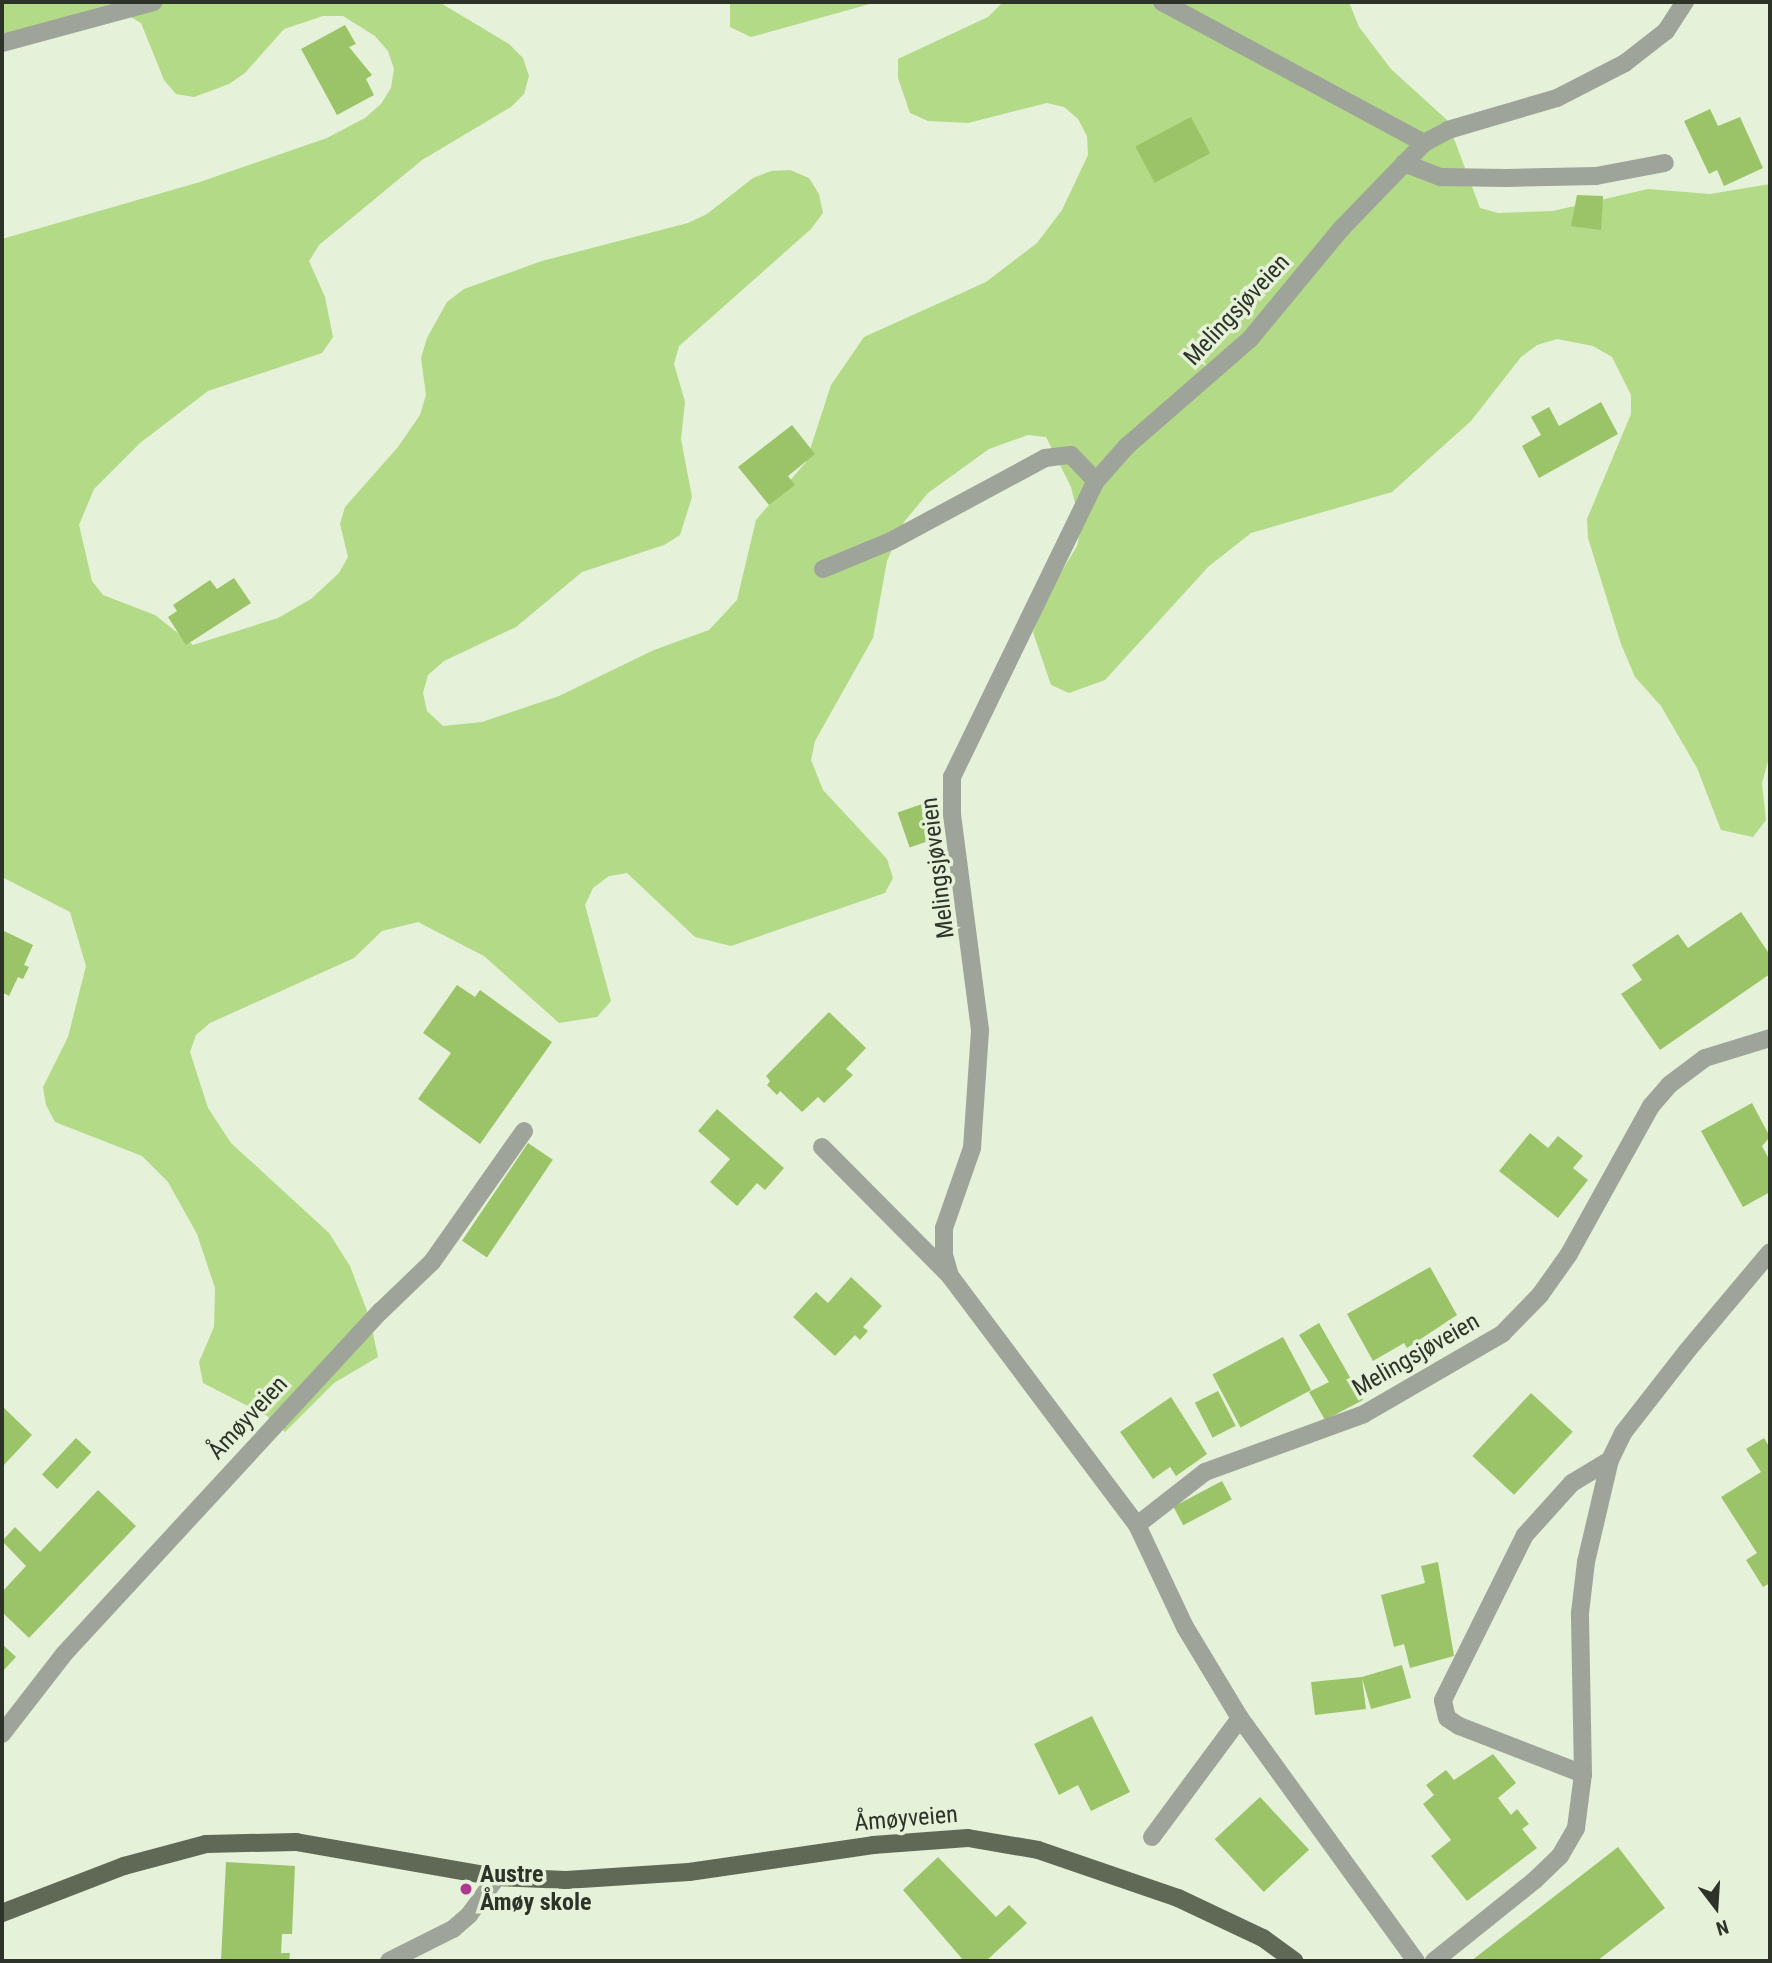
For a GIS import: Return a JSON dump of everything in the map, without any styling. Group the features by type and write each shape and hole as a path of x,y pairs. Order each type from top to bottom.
{"main road":[{"name":"Åmøyveien","path":"2,1913 135,1862 229,1842 296,1842 497,1877 623,1878 887,1843 999,1840 1224,1917 1294,1961"}],"street":[{"path":"2,43 154,2"},
{"path":"1162,2 1424,143"},
{"name":"Melingsjøveien","path":"950,1276 944,1255 944,1228 972,1148 980,1030 952,815 952,777 1096,481 1127,446 1250,339 1341,229 1424,143 1448,130 1557,98 1625,63 1666,31 1685,2"},
{"path":"1404,163 1441,177 1506,178 1596,176 1665,163"},
{"path":"823,569 891,541 1045,458 1071,455 1096,481"},
{"name":"Melingsjøveien","path":"1137,1525 1205,1472 1364,1414 1502,1334 1540,1295 1569,1254 1651,1106 1669,1085 1705,1059 1770,1038"},
{"name":"Åmøyveien","path":"2,1734 64,1654 371,1321 432,1262 524,1131"},
{"name":"Melingsjøveien","path":"822,1147 950,1276 1137,1525 1185,1627 1240,1718 1416,1961"},
{"path":"1434,1961 1560,1856 1576,1828 1583,1774 1580,1613 1586,1562 1610,1460 1623,1433 1686,1350 1770,1252"},
{"path":"1583,1774 1459,1726 1447,1718 1443,1700 1525,1535 1572,1483 1610,1460"},
{"path":"1152,1837 1240,1718"},
{"path":"388,1961 453,1929 497,1877"}],"green space":[{"path":"2,2 439,2 509,44 523,58 529,76 524,94 511,107 422,160 319,245 309,261 325,297 333,337 322,353 208,391 140,443 94,489 79,525 92,581 103,595 155,615 193,645 278,618 311,599 339,573 348,557 340,524 345,507 398,447 420,415 426,395 421,358 427,338 447,302 464,289 542,261 688,223 707,214 753,178 771,171 790,170 809,178 819,194 823,213 811,229 679,346 674,364 685,402 681,439 692,497 680,535 664,545 582,572 516,627 444,661 428,675 423,693 427,711 443,726 482,722 559,696 654,650 709,630 737,600 756,520 806,462 831,385 864,337 986,282 1037,243 1062,210 1088,155 1087,136 1078,119 1064,107 1047,103 968,123 928,121 910,113 898,78 898,59 988,17 1003,2 1349,2 1359,27 1391,69 1447,120 1480,208 1498,213 1553,211 1648,189 1710,194 1770,184 1770,754 1762,783 1766,820 1753,837 1721,830 1697,768 1661,706 1635,677 1621,644 1588,538 1587,519 1631,414 1631,395 1612,357 1593,346 1557,339 1537,345 1521,357 1471,421 1392,492 1251,533 1208,567 1105,680 1069,693 1051,685 1033,632 1047,596 1077,546 1081,527 1071,487 1046,437 1028,435 989,449 928,493 904,522 887,561 873,638 815,741 811,760 823,790 887,859 893,878 885,893 731,946 695,937 627,873 609,876 593,888 585,905 611,1001 597,1017 559,1023 484,956 418,922 382,931 354,958 210,1023 196,1035 190,1052 208,1108 231,1143 329,1233 350,1266 370,1319 378,1357 334,1383 285,1432 267,1416 203,1383 199,1362 214,1327 215,1288 197,1234 168,1182 142,1156 55,1122 46,1105 43,1087 68,1037 86,966 70,912 2,877 2,239 200,182 327,138 365,118 381,104 391,88 394,69 388,51 375,36 343,16 323,16 284,29 245,73 229,84 194,97 176,94 164,80 141,23 124,13 67,17 2,34"},
{"path":"730,2 877,2 751,37 730,27"}],"building":[{"path":"345,25 356,44 349,47 372,75 366,79 374,95 337,115 301,49"},
{"path":"1710,109 1718,126 1740,117 1763,168 1724,186 1717,170 1709,174 1684,121"},
{"path":"1191,117 1210,153 1155,183 1135,147"},
{"path":"1577,195 1603,196 1601,230 1571,226"},
{"path":"1601,402 1618,434 1539,478 1522,446 1541,435 1531,417 1549,407 1559,426"},
{"path":"792,425 815,454 788,476 795,485 769,505 738,467"},
{"path":"234,578 251,603 186,645 168,617 177,611 173,605 210,580 217,589"},
{"path":"925,803 937,838 910,847 898,812"},
{"path":"1741,912 1770,955 1770,974 1660,1050 1621,994 1642,980 1632,965 1678,934 1688,948"},
{"path":"2,930 33,945 24,965 29,967 23,979 18,977 9,996 2,992"},
{"path":"457,985 475,997 480,990 552,1042 480,1144 418,1099 451,1053 423,1033"},
{"path":"829,1012 866,1048 846,1069 853,1075 824,1103 818,1097 802,1112 780,1091 777,1095 767,1085 770,1081 766,1076"},
{"path":"1752,1103 1770,1137 1762,1146 1770,1161 1770,1192 1743,1207 1701,1131"},
{"path":"717,1109 784,1168 765,1190 757,1183 737,1206 710,1182 730,1159 698,1131"},
{"path":"1530,1133 1548,1148 1558,1136 1583,1156 1573,1168 1588,1180 1558,1218 1499,1171"},
{"path":"528,1143 553,1160 487,1258 462,1241"},
{"path":"1430,1267 1457,1315 1407,1348 1404,1343 1373,1361 1347,1314"},
{"path":"851,1277 882,1306 863,1327 868,1331 860,1340 855,1335 835,1356 793,1317 816,1292 828,1303"},
{"path":"1319,1323 1363,1400 1325,1420 1309,1392 1329,1382 1299,1335"},
{"path":"1283,1337 1311,1390 1241,1428 1212,1375"},
{"path":"1218,1391 1236,1426 1213,1438 1195,1403"},
{"path":"1531,1393 1573,1432 1514,1495 1472,1456"},
{"path":"1171,1397 1207,1454 1176,1476 1170,1467 1153,1479 1120,1432"},
{"path":"2,1406 32,1435 2,1467"},
{"path":"76,1438 91,1452 57,1489 42,1475"},
{"path":"1764,1438 1770,1448 1770,1583 1763,1587 1746,1560 1757,1553 1721,1497 1761,1472 1746,1449"},
{"path":"1222,1481 1232,1500 1183,1525 1173,1507"},
{"path":"98,1490 136,1526 29,1638 2,1612 2,1592 26,1566 2,1541 15,1527 40,1552"},
{"path":"1438,1562 1454,1656 1410,1668 1404,1644 1394,1647 1381,1595 1425,1583 1421,1566"},
{"path":"2,1644 16,1657 2,1672"},
{"path":"1402,1665 1411,1698 1371,1709 1362,1678 1366,1709 1315,1715 1311,1682 1362,1677"},
{"path":"1092,1716 1130,1792 1091,1811 1078,1785 1059,1795 1034,1744"},
{"path":"1493,1754 1516,1783 1498,1798 1511,1815 1517,1809 1529,1824 1522,1829 1537,1848 1467,1901 1431,1856 1451,1840 1423,1804 1434,1795 1426,1785 1446,1770 1454,1780"},
{"path":"1260,1797 1309,1850 1264,1892 1215,1839"},
{"path":"1618,1847 1665,1908 1597,1961 1471,1961"},
{"path":"938,1857 996,1917 1009,1905 1027,1923 986,1961 964,1961 903,1890"},
{"path":"226,1862 295,1866 292,1934 282,1934 281,1953 290,1953 289,1961 221,1961"}],"place":[{"name":"Austre Åmøy skole","path":"466,1889"}]}
